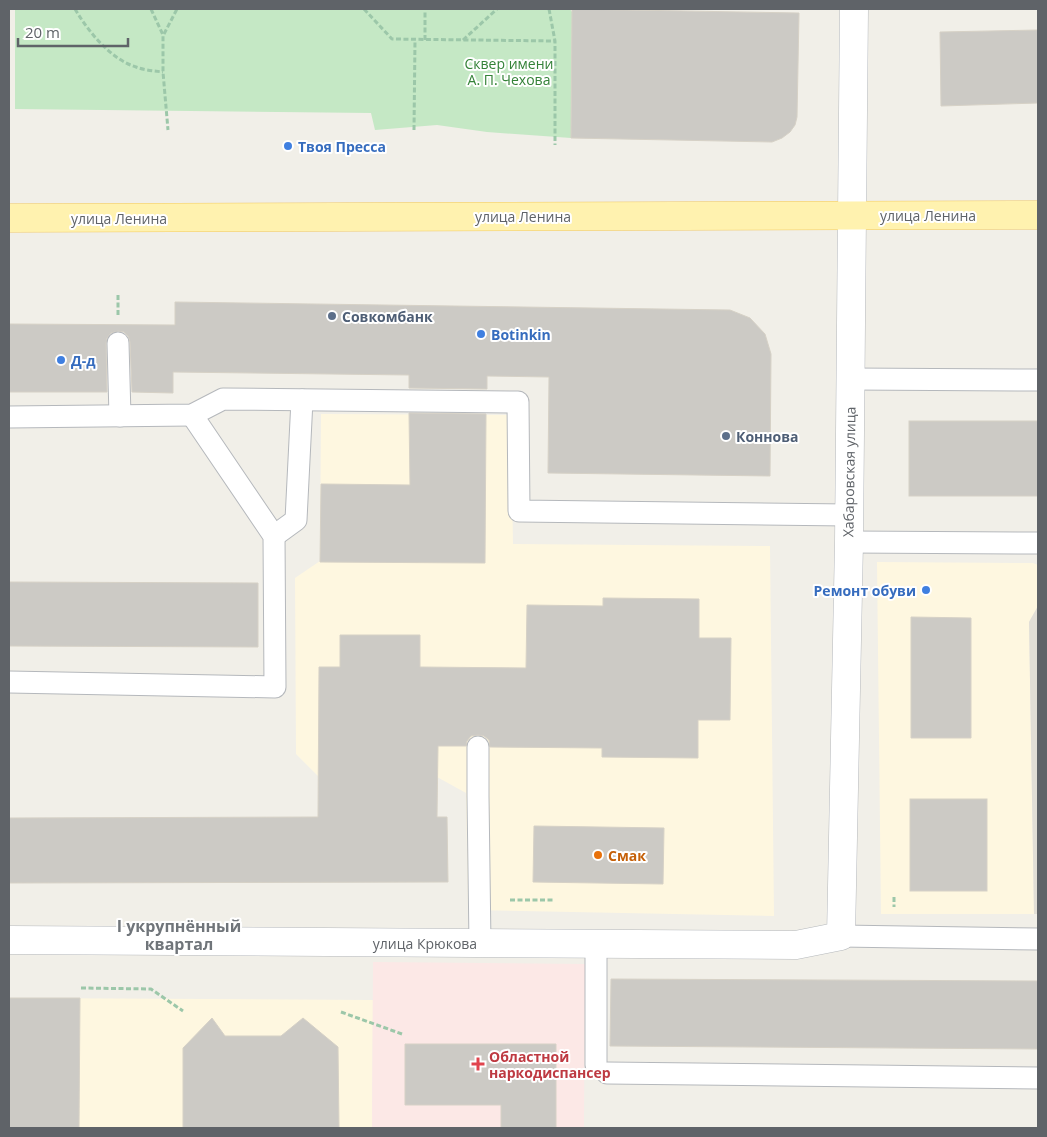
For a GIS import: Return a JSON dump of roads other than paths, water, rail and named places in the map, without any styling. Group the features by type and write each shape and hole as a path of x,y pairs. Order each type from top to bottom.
{"main road":[{"name":"улица Ленина","path":"9,218 1038,215"}],"street":[{"name":"Хабаровская улица","path":"841,936 854,9"},
{"name":"улица Крюкова","path":"9,940 796,945 841,936"}],"lane":[{"path":"118,343 120,416"},
{"path":"850,379 1038,380"},
{"path":"9,417 192,416 223,399 518,402 519,511 848,528 1038,543"},
{"path":"274,536 296,520 302,400"},
{"path":"9,682 275,687 274,536 192,416"},
{"path":"478,747 480,944"},
{"path":"841,936 1038,939"},
{"path":"596,944 602,1069 1038,1078"}],"place":[{"name":"Твоя Пресса","path":"288,146"},
{"name":"Совкомбанк","path":"332,316"},
{"name":"Botinkin","path":"481,334"},
{"name":"Д-д","path":"61,360"},
{"name":"Коннова","path":"726,436"},
{"name":"Ремонт обуви","path":"926,590"},
{"name":"Смак","path":"598,855"},
{"name":"Областной наркодиспансер","path":"478,1064"}],"district":[{"name":"I укрупнённый квартал","path":"179,935"}],"park label":[{"name":"Сквер имени А. П. Чехова","path":"509,72"}]}
